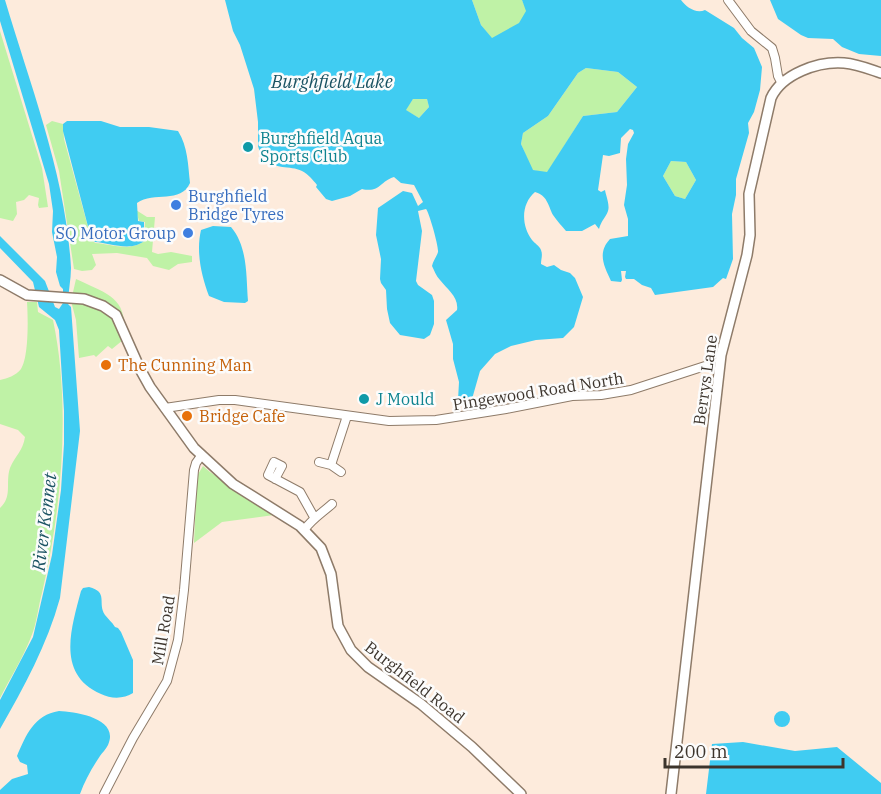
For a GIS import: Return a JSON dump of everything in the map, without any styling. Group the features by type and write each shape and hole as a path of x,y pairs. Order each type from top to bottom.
{"street":[{"path":"728,0 751,31 772,48 781,82 806,70 826,64 844,63 881,73"},
{"name":"Berrys Lane","path":"671,794 721,355 747,255 750,236 749,194 752,178 771,98 775,88 781,82"},
{"name":"Burghfield Road","path":"0,280 23,294 77,297 104,306 116,315 140,369 165,408 201,456 233,484 304,530 321,548 331,574 336,619 340,633 351,650 368,667 421,704 472,747 521,794"},
{"name":"Pingewood Road North","path":"165,408 219,400 236,400 389,422 436,420 572,396 601,395 631,390 674,375 702,369"},
{"path":"331,465 347,416"},
{"name":"Mill Road","path":"104,794 133,738 167,681 180,630 194,470 201,456"},
{"path":"319,462 331,465 341,472"},
{"path":"276,479 300,492 314,517"},
{"path":"304,530 314,517 321,515 332,504"}],"green space":[{"path":"472,0 522,0 527,11 520,23 492,39 481,25"},
{"path":"0,31 42,168 48,207 39,208 39,198 29,195 24,200 16,202 17,214 13,221 0,218"},
{"path":"586,68 618,72 637,87 617,112 583,116 547,173 532,170 521,144 523,133 548,116 578,73"},
{"path":"413,99 427,99 429,107 419,118 405,110"},
{"path":"52,121 63,124 64,139 91,238 95,243 127,247 144,241 145,222 139,221 136,210 147,217 155,217 152,252 158,254 171,252 192,256 192,262 178,264 169,270 153,266 147,258 117,253 92,254 96,265 92,270 74,269 59,171 46,125"},
{"path":"671,161 686,162 696,180 685,199 675,196 663,176"},
{"path":"76,279 114,299 123,314 123,340 112,349 108,346 96,357 94,355 79,358 76,320 71,301"},
{"path":"27,302 37,302 38,312 53,320 62,386 62,457 55,527 35,626 24,653 0,698 0,508 8,494 10,468 23,446 25,437 18,430 0,424 0,380 16,373 24,363"},
{"path":"203,466 274,515 222,522 194,543 197,476"}],"water":[{"path":"0,0 5,0 36,99 62,200 71,268 68,304 71,307 80,431 60,598 42,649 0,729 0,700 33,637 52,555 61,490 64,411 59,330 55,320 39,307 33,282 0,248 0,236 45,281 55,307 59,309 63,303 63,289 56,272 57,257 52,232 53,211 49,184 0,21"},
{"name":"Burghfield Lake","path":"225,0 472,0 481,25 492,38 519,23 526,11 522,0 681,0 692,9 705,10 734,28 754,48 762,67 760,90 754,112 748,123 749,133 736,179 736,195 732,214 733,259 726,279 723,278 713,287 655,295 651,288 634,279 626,279 626,271 621,271 621,282 611,281 604,265 604,249 610,239 628,236 628,219 624,205 628,144 634,133 630,129 621,138 620,153 603,155 598,190 601,192 605,190 608,209 599,229 595,224 582,231 566,231 553,215 545,198 539,193 535,192 530,197 525,209 526,228 532,240 541,250 541,264 547,267 554,265 570,273 575,278 583,297 574,327 563,338 536,340 511,346 495,354 480,371 472,399 458,400 459,382 453,359 453,344 446,320 457,310 457,305 432,266 438,249 426,209 418,211 422,231 416,281 432,295 434,301 434,324 430,335 424,339 400,335 390,323 386,290 380,279 381,259 376,235 378,208 403,191 412,193 418,206 423,202 414,185 401,183 394,177 372,190 362,189 350,196 332,201 326,199 316,187 317,185 304,172 273,165 262,159 258,146 254,89 240,45 233,31","holes":["586,68 618,72 637,87 617,112 583,116 547,172 533,170 521,144 523,133 548,116 578,73","413,99 427,99 429,107 419,118 406,110","671,161 686,162 696,180 685,199 675,196 663,176"]},
{"path":"770,0 881,0 881,56 859,54 842,47 833,39 808,38 801,35 778,19"},
{"path":"67,121 101,121 120,127 149,127 178,131 186,150 190,183 180,193 137,203 138,221 144,222 144,241 133,246 120,246 95,242 91,238 63,131 63,124"},
{"path":"213,226 231,227 241,243 248,301 245,303 224,302 209,296 202,271 199,246 201,230"},
{"path":"89,587 101,595 103,611 121,632 133,660 133,693 126,696 117,698 101,694 77,675 72,663 70,649 74,620 81,591"},
{"path":"59,711 94,718 108,728 110,736 108,745 91,770 80,794 0,794 0,790 12,779 28,774 27,765 20,762 17,756 32,727 43,717"},
{"path":"779,711 785,711 790,719 788,725 779,727 774,722 774,716"},
{"path":"743,742 795,751 837,747 881,783 881,794 706,794 712,744"}],"place":[{"name":"Burghfield Aqua Sports Club","path":"248,147"},
{"name":"Burghfield Bridge Tyres","path":"176,205"},
{"name":"SQ Motor Group","path":"188,233"},
{"name":"The Cunning Man","path":"106,365"},
{"name":"J Mould","path":"364,399"},
{"name":"Bridge Cafe","path":"187,416"}],"water label":[{"name":"River Kennet","path":"44,522"}]}
